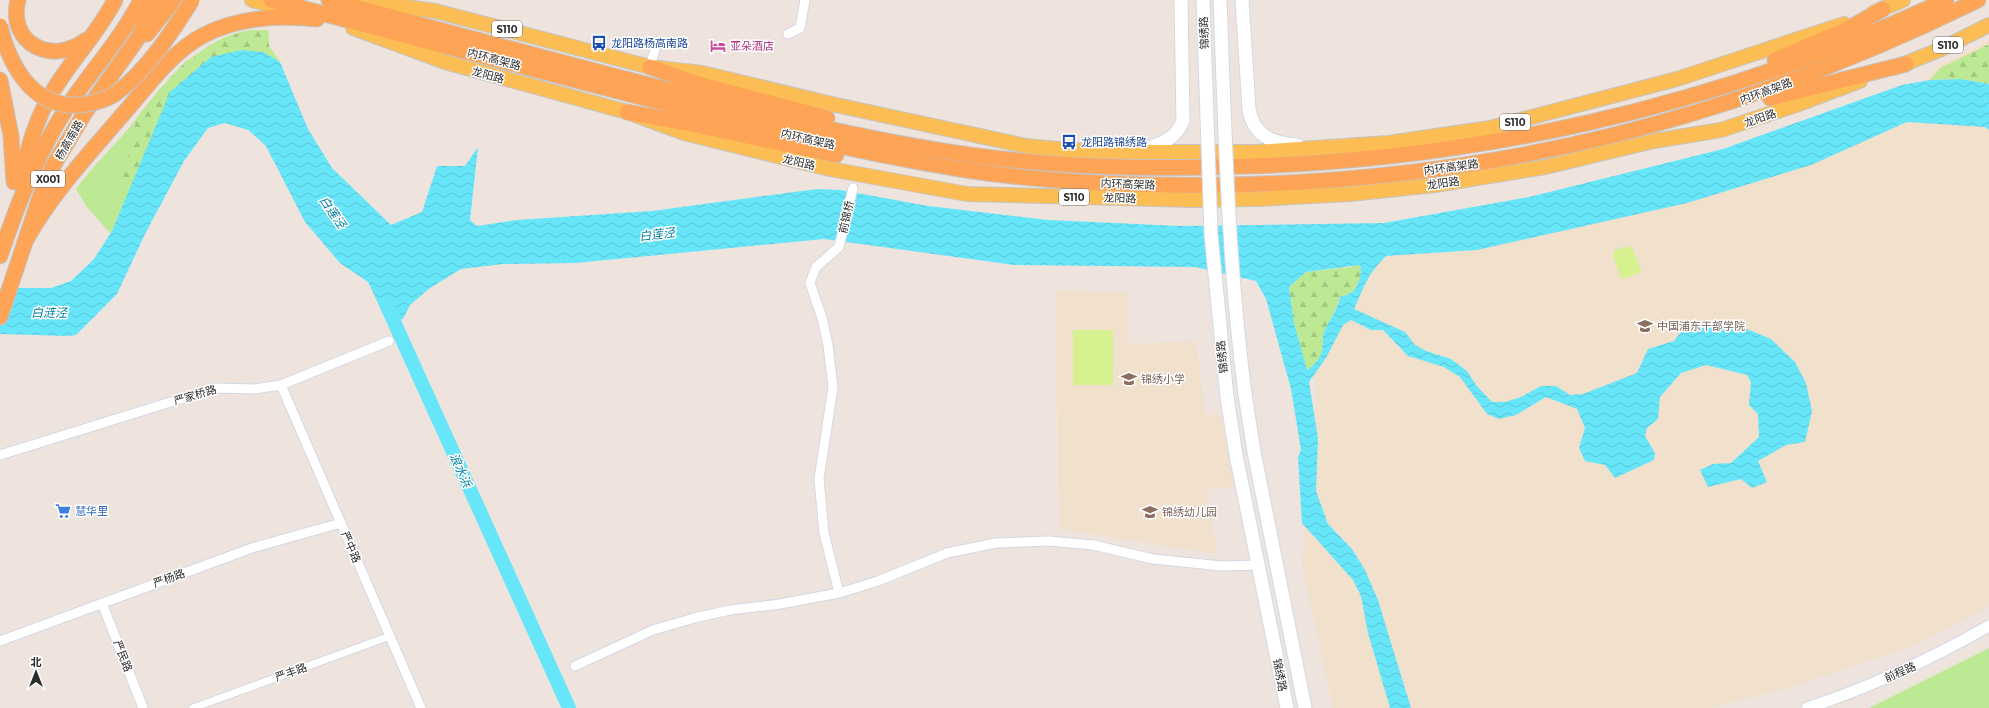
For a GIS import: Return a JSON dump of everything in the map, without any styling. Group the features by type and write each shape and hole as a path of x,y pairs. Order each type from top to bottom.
{"highway":[{"path":"18,0 17,16 20,28 26,39 41,50 48,52 61,52 76,48 88,38 106,18"},
{"path":"7,237 30,140 40,115 53,90 106,18 115,0"},
{"name":"杨高南路","path":"0,256 23,191 37,160 69,105 127,24 141,0"},
{"name":"杨高南路","path":"0,317 40,197 53,166 86,111 126,57 158,0"},
{"path":"126,57 150,31 174,0"},
{"path":"0,26 8,54 15,68 33,90 56,103 71,105 88,104 102,101 114,95 134,77 180,19 192,0"},
{"name":"内环高架路","path":"271,0 640,90 838,131 966,154 1083,166 1177,168 1302,165 1390,157 1484,144 1539,134 1635,112 1731,85 1978,0"},
{"name":"内环高架路","path":"329,0 835,145 964,170 1042,179 1131,185 1304,183 1391,175 1495,161 1604,139 1736,101 1810,75 1926,17 1946,0"},
{"path":"1539,134 1759,66 1822,40 1883,9"},
{"path":"26,240 37,220 63,184 158,73 188,45 203,35 224,26 243,21 284,17 329,20"},
{"path":"1678,118 1778,96 1906,64"},
{"path":"650,66 706,86 966,154"},
{"path":"0,80 11,136 14,170 14,191 7,237"},
{"path":"627,112 687,123 841,156 891,163 964,170"}],"main road":[{"name":"龙阳路","path":"252,0 329,20 380,37 445,62 627,112 684,134 830,169 956,193 1138,199 1258,199 1350,194 1490,177 1545,167 1654,141 1734,127 1906,64 1989,25"},
{"name":"S110","path":"360,0 408,6 456,16 650,66 702,73 836,105 1026,146 1069,150 1132,152 1256,152 1366,145 1490,128 1635,91 1761,53 1883,9 1903,0"},
{"path":"1132,152 1168,141 1175,135 1183,121 1181,0"},
{"name":"锦绣路","path":"1203,0 1211,234 1227,397 1258,565 1287,708"},
{"name":"锦绣路","path":"1220,0 1229,233 1238,341 1254,452 1305,708"},
{"path":"1242,0 1249,109 1252,122 1256,129 1271,140 1280,143 1305,145 1366,145"}],"street":[{"path":"788,34 800,28 805,0"},
{"path":"650,66 657,42"},
{"name":"前锦桥","path":"839,593 824,533 819,479 833,387 822,318 810,283 816,266 840,247 853,188"},
{"name":"严家桥路","path":"0,455 216,388 254,389 281,385 389,341"},
{"name":"严中路","path":"281,385 421,708"},
{"name":"严杨路","path":"0,641 252,548 341,524"},
{"path":"575,666 653,630 694,618 730,610 780,604 839,593 878,581 947,554 996,544 1049,541 1093,545 1153,559 1222,566 1258,565"},
{"name":"严民路","path":"102,603 143,708"},
{"name":"前程路","path":"1807,708 1853,692 1905,670 1989,626"},
{"name":"严丰路","path":"193,708 390,636"}],"shaded area":[{"name":"中国浦东干部学院","path":"1989,40 1989,606 1918,644 1795,686 1710,708 1333,708 1302,565 1307,488 1317,390 1287,263 1907,122 1932,70"},
{"name":"锦绣小学","path":"1056,290 1127,293 1127,344 1196,341 1205,415 1221,414 1234,486 1206,490 1217,554 1059,529"}],"green space":[{"path":"268,30 269,46 280,62 263,52 242,50 110,233 86,206 76,189 82,181 165,84 193,57 208,46 225,37 244,31"},
{"path":"268,30 269,46 280,62 263,52 242,50 151,135 130,186 123,178 137,117 158,91 185,62 223,38 245,31"},
{"path":"1989,44 1989,84 1961,79 1930,80 1940,68"},
{"path":"1629,246 1633,250 1641,271 1638,274 1621,279 1613,255 1615,250"},
{"path":"1360,264 1361,268 1358,283 1351,293 1340,297 1324,332 1320,356 1311,367 1306,370 1294,323 1289,287 1306,272 1352,267"},
{"path":"1073,330 1113,330 1113,385 1073,385"},
{"path":"1989,648 1989,708 1869,708"}],"water":[{"path":"242,50 263,52 280,62 308,129 332,168 391,225 422,212 437,166 465,166 478,147 470,220 477,226 517,220 652,211 817,189 841,190 928,206 1049,220 1179,226 1384,223 1529,197 1723,149 1902,85 1930,80 1961,79 1989,84 1989,130 1985,127 1907,122 1811,165 1687,203 1477,250 1386,256 1370,275 1354,309 1405,332 1415,345 1426,351 1451,359 1467,371 1476,385 1492,402 1505,402 1521,397 1541,386 1556,386 1570,395 1583,394 1637,373 1648,349 1674,341 1683,329 1699,323 1742,327 1771,339 1795,362 1806,383 1812,411 1805,442 1786,445 1758,461 1767,482 1752,488 1741,479 1708,487 1700,470 1713,464 1731,463 1759,437 1758,414 1749,405 1751,382 1747,375 1706,365 1681,373 1660,397 1658,419 1647,428 1645,436 1655,453 1654,460 1615,478 1605,465 1585,461 1579,448 1585,428 1577,409 1546,397 1516,415 1499,419 1487,414 1460,377 1444,367 1408,356 1383,330 1371,330 1351,320 1343,325 1326,358 1309,382 1318,438 1316,491 1328,524 1352,549 1365,570 1378,600 1411,708 1390,708 1368,633 1361,596 1353,580 1302,523 1298,457 1301,450 1291,389 1266,299 1256,281 1195,267 1014,265 824,239 576,263 503,264 461,269 430,288 410,305 403,319 387,322 368,282 340,263 305,222 266,146 248,130 225,123 208,128 184,161 146,232 117,294 76,335 0,334 0,288 51,288 71,281 94,259 112,231 170,92 211,57","holes":["1360,265 1361,268 1359,279 1352,292 1340,297 1324,332 1320,356 1307,370 1294,323 1289,287 1306,272"]}],"waterway":[{"name":"浪水浜","path":"386,304 569,708"}],"place":[{"name":"龙阳路杨高南路","path":"599,43"},
{"name":"亚朵酒店","path":"718,46"},
{"name":"龙阳路锦绣路","path":"1069,142"},
{"name":"中国浦东干部学院","path":"1645,326"},
{"name":"锦绣小学","path":"1129,379"},
{"name":"慧华里","path":"63,511"},
{"name":"锦绣幼儿园","path":"1150,512"}],"water label":[{"name":"白莲泾","path":"333,212"},
{"name":"白莲泾","path":"657,234"},
{"name":"白涟泾","path":"49,312"}]}
